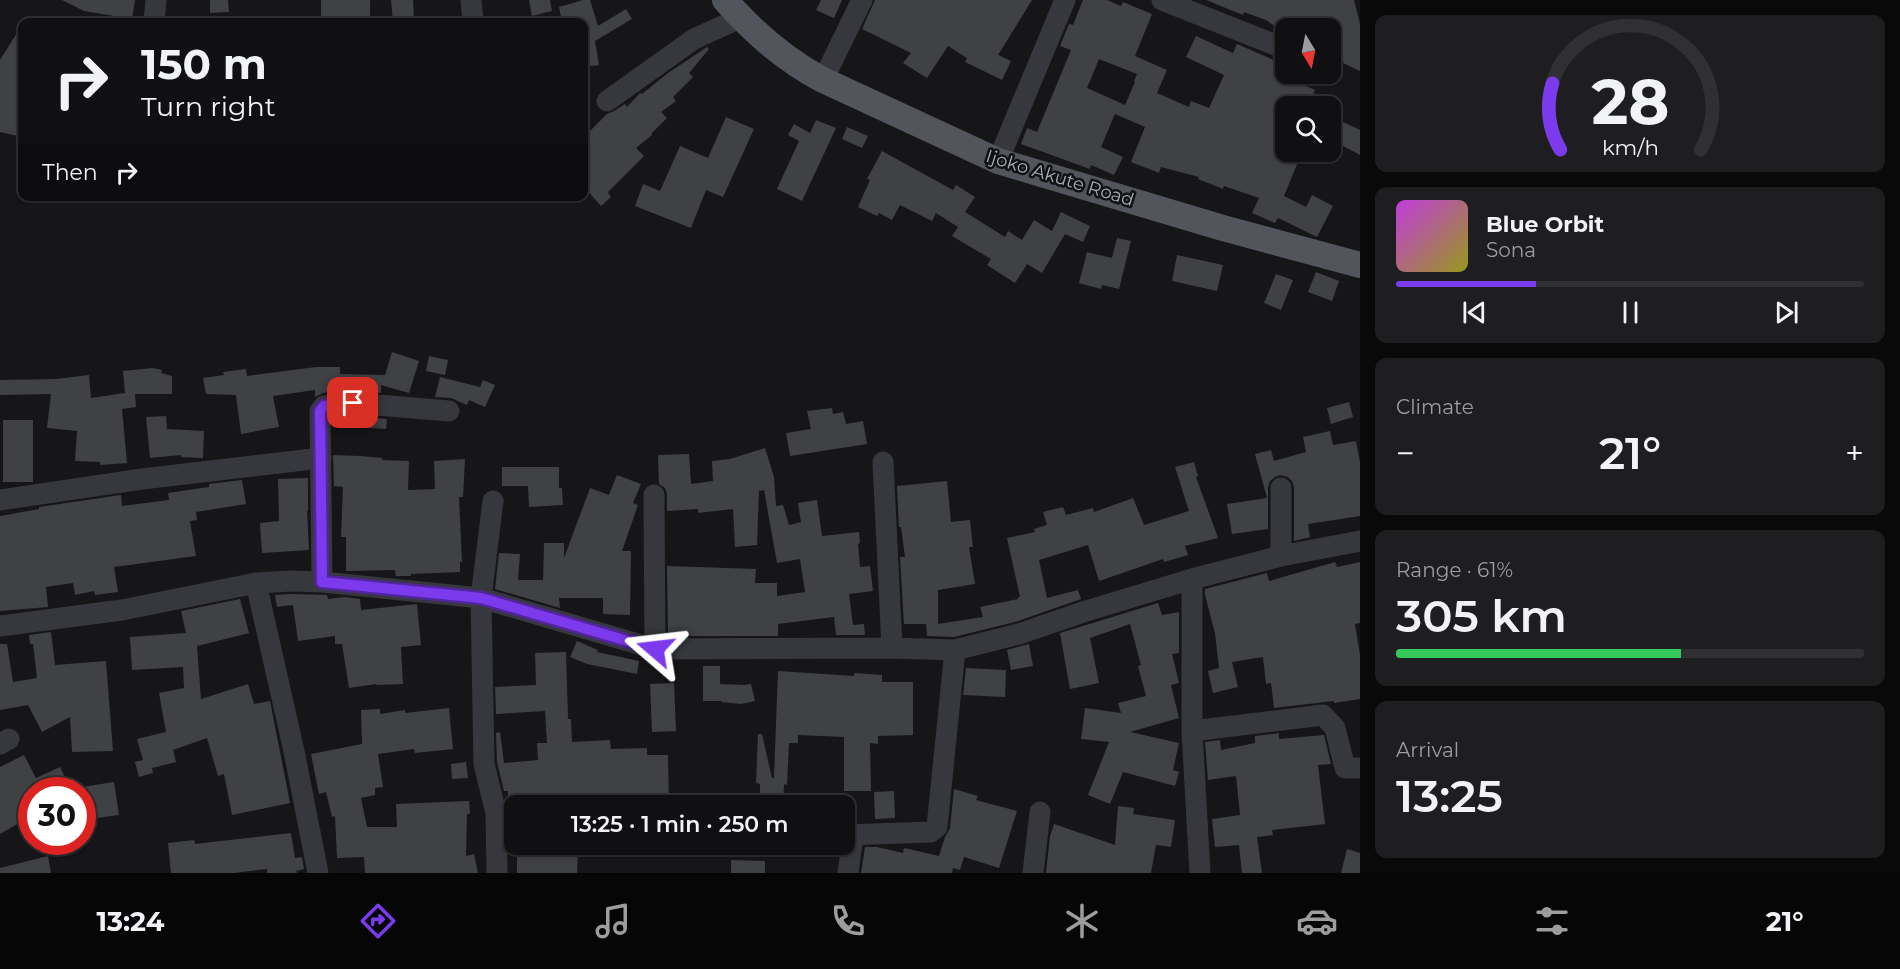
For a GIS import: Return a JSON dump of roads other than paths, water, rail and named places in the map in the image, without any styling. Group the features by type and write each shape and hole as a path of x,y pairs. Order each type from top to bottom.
{"main road":[{"name":"Ijoko Akute Road","path":"733,9 752,30 800,68 998,161 1223,228 1360,265"}],"street":[{"path":"154,18 156,0"},
{"path":"471,0 473,18"},
{"path":"823,80 862,0"},
{"path":"998,161 1065,0"},
{"path":"1162,0 1275,45"},
{"path":"607,101 733,9"},
{"path":"322,582 320,411 324,406 353,403 449,411"},
{"path":"0,500 142,479 321,458"},
{"path":"883,462 892,648"},
{"path":"1281,488 1281,556"},
{"path":"654,495 655,649"},
{"path":"493,501 481,598 484,764 496,813 497,873"},
{"path":"0,626 122,610 256,583 291,580 481,598 655,649 955,650 1019,634 1191,579 1281,556 1360,541"},
{"path":"1191,579 1192,731 1200,873"},
{"path":"256,583 318,873"},
{"path":"855,835 931,832 937,827 955,650"},
{"path":"1192,731 1323,715 1335,728 1344,768 1360,768"},
{"path":"1033,873 1040,812"},
{"path":"848,855 848,873"}]}
